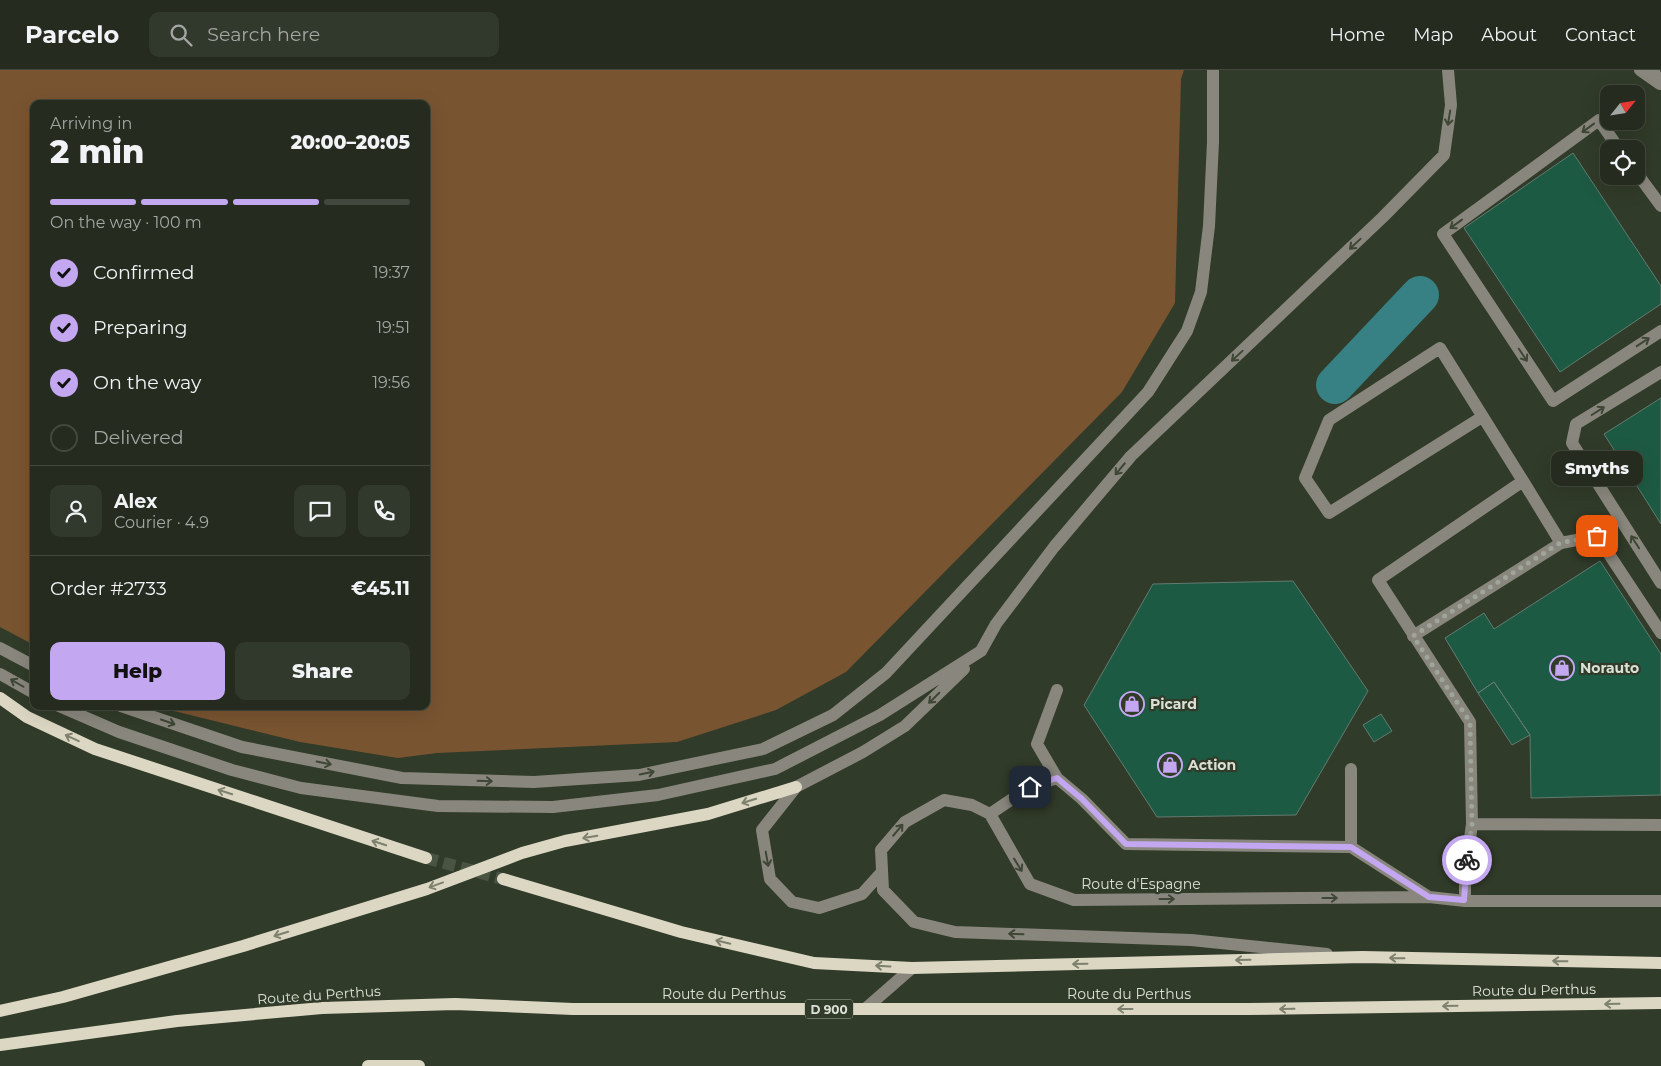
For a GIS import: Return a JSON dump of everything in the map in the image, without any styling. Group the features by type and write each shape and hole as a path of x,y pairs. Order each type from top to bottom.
{"main road":[{"path":"0,698 27,717 95,749 426,858"},
{"path":"0,1011 63,997 243,946 427,889 522,853 556,844 708,814 796,787"},
{"path":"504,879 681,932 814,963 912,968 1362,957 1661,963"},
{"name":"Route du Perthus","path":"0,1045 177,1021 322,1008 454,1004 573,1009 1247,1009 1661,1003"},
{"path":"368,1066 419,1066"}],"street":[{"path":"133,710 242,748 393,776 534,782 639,775 764,749 833,715 886,673 1148,392 1187,331 1200,292 1209,226 1213,142 1213,70"},
{"path":"881,873 862,894 819,908 792,902 770,879 762,830 796,787 863,752 905,726 981,651 996,624 1054,547 1131,456 1376,224 1444,155 1451,105 1448,70"},
{"path":"1640,70 1660,85"},
{"path":"1653,70 1660,85"},
{"path":"1613,140 1599,120 1443,234 1553,401 1661,331"},
{"path":"1645,184 1661,206"},
{"path":"1482,417 1329,512 1305,478 1329,420 1440,348 1560,543"},
{"path":"1661,372 1576,424 1572,443 1661,583"},
{"path":"1464,900 1465,874 1472,824 1470,722 1378,580 1523,481"},
{"path":"1413,636 1560,543 1597,536 1661,633"},
{"path":"0,648 30,664"},
{"path":"68,710 120,732 232,770 301,788 438,806 553,807 658,795 775,768 880,715 981,651"},
{"path":"0,674 30,691"},
{"path":"1057,690 1037,744 1057,778 1082,799 1126,844 1351,847 1429,897"},
{"path":"1351,769 1351,847"},
{"path":"1057,778 1030,787 990,814 972,805 944,800 905,822 881,850 882,890 914,922 955,932 1191,940 1362,957"},
{"name":"Route d'Espagne","path":"990,814 1030,884 1074,900 1429,897 1464,900 1661,901"},
{"path":"1472,824 1661,825"},
{"path":"865,1009 912,968"}],"shaded area":[{"path":"0,70 1184,70 1181,79 1175,303 1122,392 846,672 776,710 677,742 437,753 398,758 300,742 172,710 430,710 430,100 30,100 30,643 0,627"}],"building":[{"path":"1573,153 1661,286 1661,304 1560,372 1464,228"},
{"path":"1661,398 1661,524 1604,434"},
{"name":"Norauto","path":"1600,561 1661,654 1661,795 1531,798 1530,735 1494,682 1478,693 1445,638 1484,613 1494,629"},
{"path":"1293,581 1368,691 1296,815 1157,817 1084,705 1153,584"},
{"path":"1494,682 1530,735 1512,745 1478,693"},
{"path":"1381,714 1392,731 1374,742 1363,725"}],"waterway":[{"path":"1335,385 1420,295"}],"tunnel":[{"path":"426,858 503,879"}],"way so far":[{"path":"1467,860 1472,824 1470,722 1413,636 1560,543 1597,536"}],"place":[{"name":"Smyths","path":"1597,536"},
{"name":"Norauto","path":"1562,668"},
{"name":"Picard","path":"1132,704"},
{"name":"Action","path":"1170,765"}],"route":[{"path":"1030,787 1057,778 1082,799 1126,844 1351,847 1429,897 1464,900 1467,860"}]}
